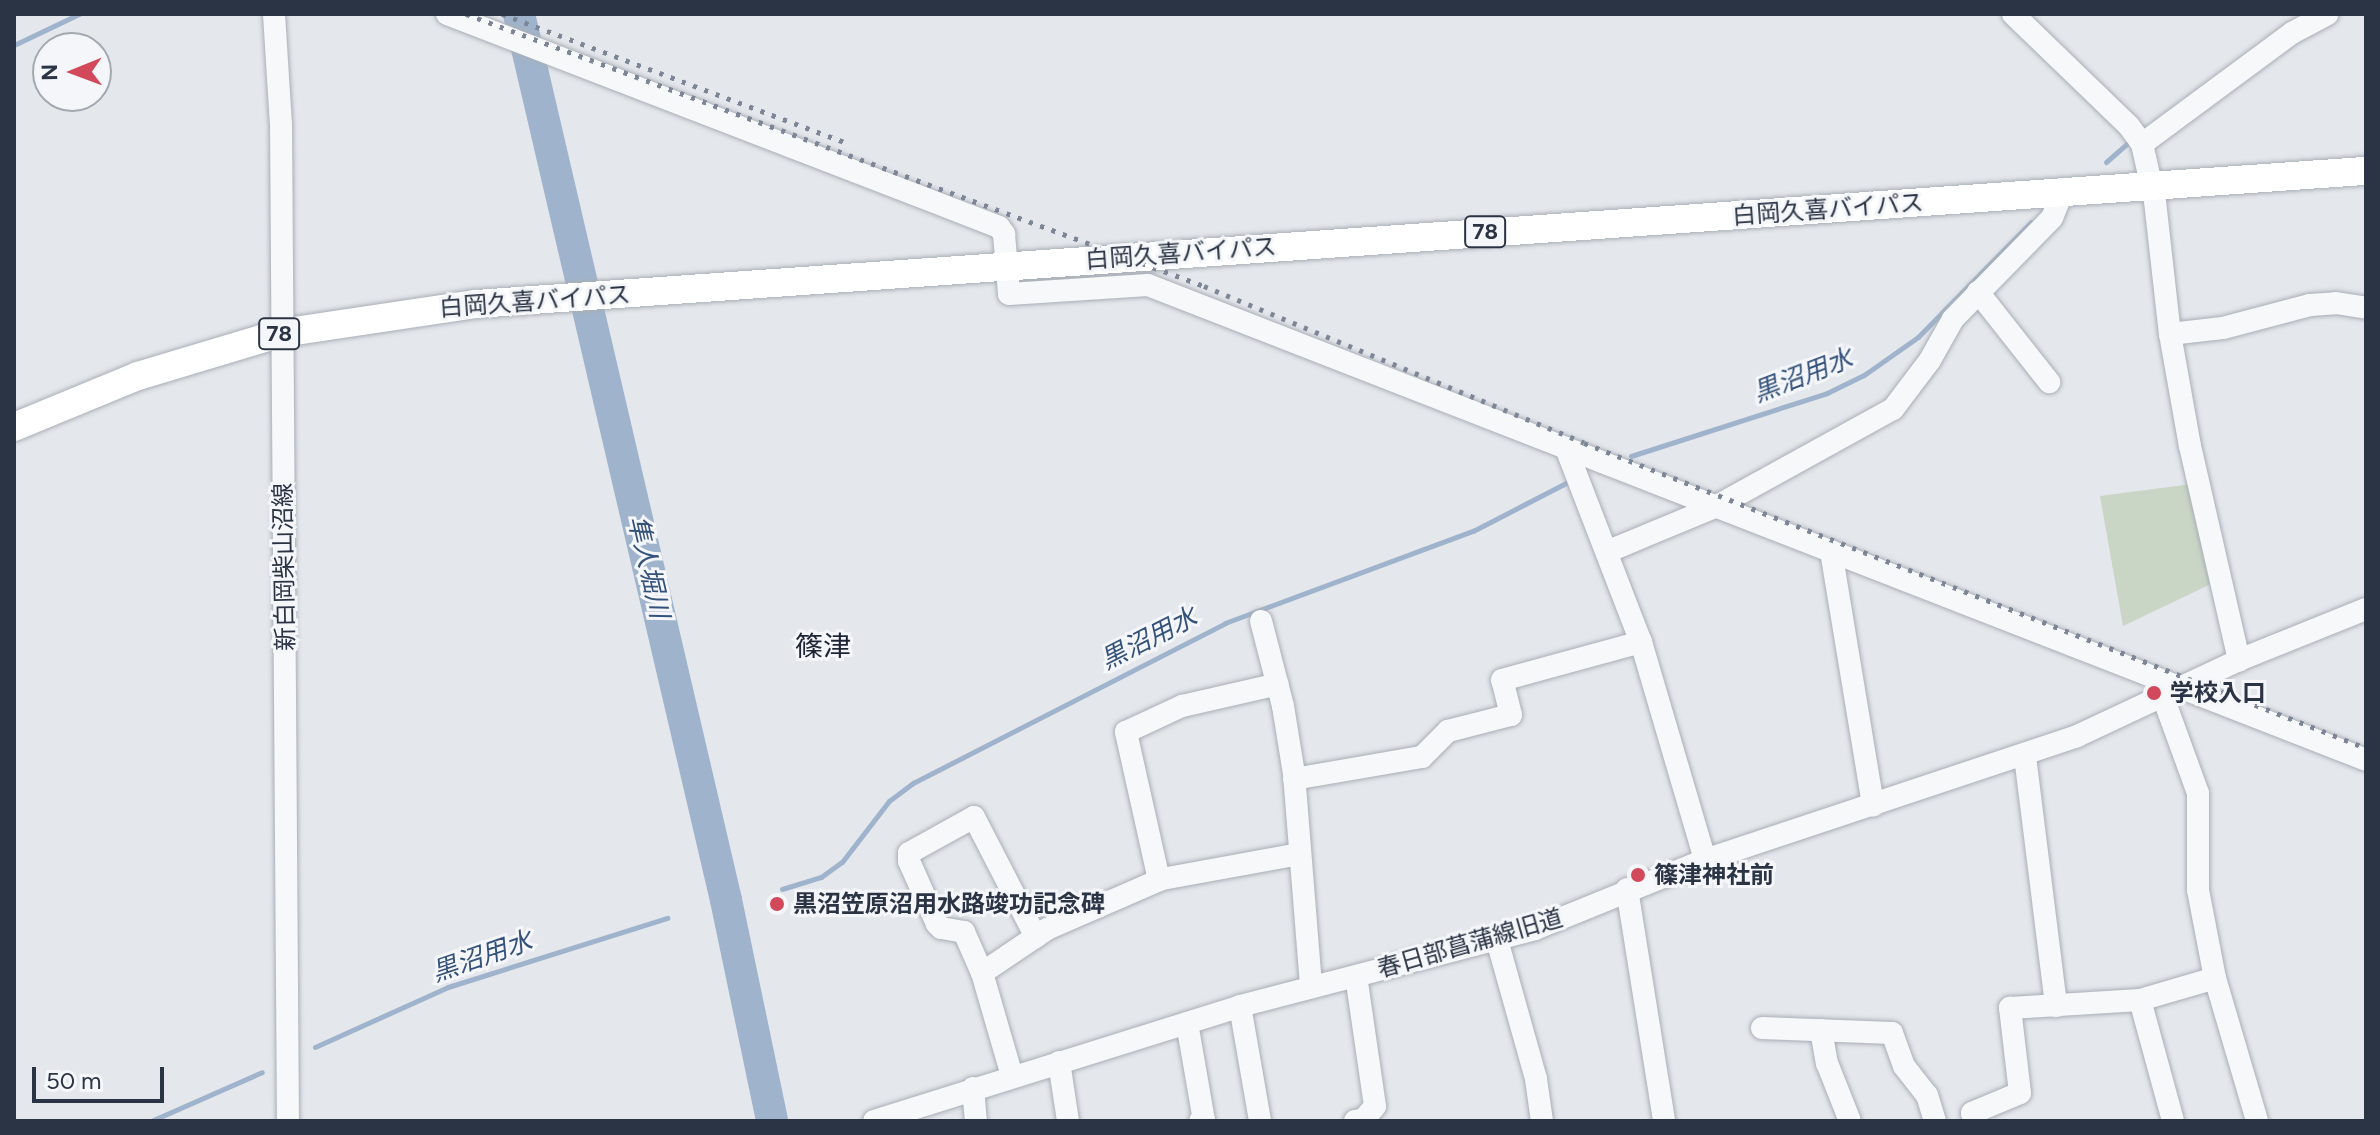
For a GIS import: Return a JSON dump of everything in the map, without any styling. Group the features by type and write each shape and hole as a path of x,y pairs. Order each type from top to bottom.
{"main road":[{"name":"白岡久喜バイパス","path":"14,427 138,376 281,333 424,309 2366,171"}],"street":[{"name":"新白岡柴山沼線","path":"274,14 281,124 288,1121"},
{"path":"447,14 999,227 1004,234 1009,294 1148,285 1831,551 2172,692 2366,760"},
{"path":"2013,14 2129,126 2142,144 2152,186 2170,334 2194,461 2239,660"},
{"path":"2142,144 2292,33 2327,14"},
{"path":"1609,551 1717,506 1893,409 1930,360 1953,319 2052,218 2062,193"},
{"path":"1978,292 2049,382"},
{"path":"2170,334 2223,328 2310,305 2336,303 2366,308"},
{"path":"1566,448 1609,551 1641,642 1705,860"},
{"path":"1831,551 1873,806"},
{"name":"春日部菖蒲線旧道","path":"874,1121 1240,1006 1497,940 1562,919 1627,889 1705,860 2025,756 2111,722 2239,660 2366,609"},
{"path":"1261,621 1278,684 1294,779 1311,987"},
{"path":"1294,779 1422,757 1448,731 1511,715 1502,680 1641,642"},
{"path":"1159,880 1126,732 1182,706 1278,684"},
{"path":"2172,692 2198,793 2198,890 2215,978 2257,1121"},
{"path":"2025,756 2056,1006"},
{"path":"1012,1076 982,973 964,932 941,928 937,924 909,861 909,853 974,817 1036,937"},
{"path":"982,973 1036,937 1159,880 1299,854"},
{"path":"1627,889 1664,1121"},
{"path":"1497,940 1536,1079 1542,1121"},
{"path":"1355,1121 1363,1120 1375,1106 1356,976"},
{"path":"1974,1121 1972,1113 2020,1093 2010,1008 2140,1000 2215,978"},
{"path":"2140,1000 2173,1121"},
{"path":"1240,1006 1260,1121"},
{"path":"1187,1023 1204,1120 1200,1121"},
{"path":"1762,1028 1892,1033 1904,1066 1927,1095 1935,1121"},
{"path":"1821,1030 1827,1063 1850,1121"},
{"path":"1059,1062 1068,1121"},
{"path":"973,1088 976,1121"}],"green space":[{"path":"2192,484 2211,584 2123,626 2100,496"}],"waterway":[{"path":"14,45 79,14"},
{"name":"隼人堀川","path":"519,14 726,900 772,1121"},
{"name":"黒沼用水","path":"2106,162 2128,143"},
{"name":"黒沼用水","path":"1631,456 1827,393 1864,375 1918,337 2031,222"},
{"name":"黒沼用水","path":"782,889 821,877 842,862 889,801 913,783 1225,623 1473,531 1570,481"},
{"name":"黒沼用水","path":"315,1047 448,987 667,918"},
{"name":"黒沼用水","path":"151,1121 262,1072"}],"railway":[{"path":"466,14 1204,286 1584,443 2366,748"},
{"path":"502,14 847,143"}],"place":[{"name":"学校入口","path":"2154,693"},
{"name":"篠津神社前","path":"1638,875"},
{"name":"黒沼笠原沼用水路竣功記念碑","path":"777,904"}],"district":[{"name":"篠津","path":"823,646"}]}
